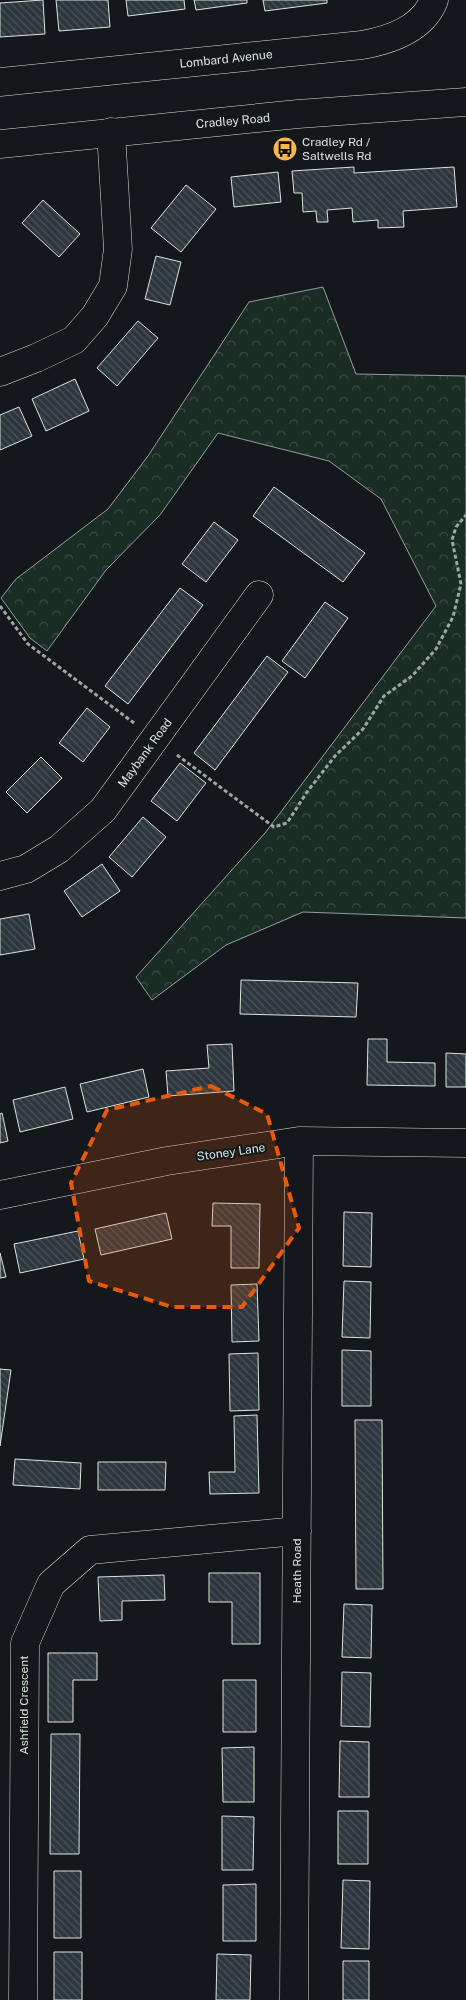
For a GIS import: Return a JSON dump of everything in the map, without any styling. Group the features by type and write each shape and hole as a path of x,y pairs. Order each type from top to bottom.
{"street":[{"name":"Lombard Avenue","path":"0,82 362,45 387,40 415,25 430,10 434,0"},
{"name":"Cradley Road","path":"0,144 298,114 466,102"},
{"path":"0,372 74,340 95,316 113,286 118,249 111,132"},
{"name":"Maybank Road","path":"0,876 26,869 59,849 103,810 259,595"},
{"name":"Stoney Lane","path":"0,1195 167,1161 299,1142 466,1144"},
{"name":"Heath Road","path":"294,2000 299,1142"},
{"name":"Ashfield Crescent","path":"23,2000 24,1644 52,1584 90,1550 297,1531"}],"path":[{"path":"274,827 287,823 307,792 335,756 363,729 384,696 412,676 436,649 453,617 455,609 460,584 452,540 456,527 466,515"}],"highlighted area":[{"path":"211,1086 267,1114 299,1228 242,1307 172,1307 89,1281 71,1183 107,1110"}],"green space":[{"path":"323,287 356,374 466,376 466,918 303,912 226,945 152,1000 136,977 265,833 436,606 381,499 329,461 218,433 160,515 106,570 47,651 30,638 1,598 16,579 108,509 148,456 249,302"}],"building":[{"path":"43,0 45,34 0,37 0,3"},
{"path":"56,0 108,0 110,27 59,31"},
{"path":"126,0 184,0 185,9 128,16"},
{"path":"194,0 247,0 247,3 196,10"},
{"path":"263,0 327,0 327,3 265,11"},
{"path":"354,167 354,173 454,167 457,207 403,211 404,227 378,228 378,220 353,222 352,208 327,210 328,222 317,222 316,211 303,212 302,193 294,193 292,171"},
{"path":"278,172 281,202 234,207 231,177"},
{"path":"186,185 216,209 181,252 151,228"},
{"path":"43,200 80,234 59,257 22,223"},
{"path":"156,256 181,262 170,305 145,299"},
{"path":"138,321 158,338 117,386 97,368"},
{"path":"75,379 89,411 46,431 32,399"},
{"path":"19,407 32,436 0,450 0,415"},
{"path":"274,487 365,553 343,582 253,516"},
{"path":"214,522 238,540 206,582 182,564"},
{"path":"180,588 203,605 128,704 105,686"},
{"path":"325,602 348,618 305,678 282,661"},
{"path":"267,656 288,672 215,770 194,753"},
{"path":"87,708 110,727 83,762 59,743"},
{"path":"41,757 62,778 27,813 6,792"},
{"path":"180,763 206,783 177,821 151,801"},
{"path":"143,817 166,837 132,877 109,857"},
{"path":"102,864 120,891 82,917 64,891"},
{"path":"29,914 35,949 0,955 0,919"},
{"path":"241,980 358,983 356,1017 240,1014"},
{"path":"368,1039 387,1039 387,1062 435,1063 435,1086 367,1085"},
{"path":"232,1044 234,1091 168,1096 166,1071 209,1068 207,1045"},
{"path":"446,1053 466,1054 466,1087 446,1087"},
{"path":"143,1069 149,1097 87,1112 80,1084"},
{"path":"65,1087 73,1119 20,1132 13,1100"},
{"path":"2,1113 8,1141 0,1143 0,1114"},
{"path":"213,1203 260,1204 259,1268 231,1268 231,1226 212,1226"},
{"path":"344,1212 372,1213 371,1267 343,1266"},
{"path":"166,1213 172,1239 101,1255 95,1229"},
{"path":"78,1231 84,1259 20,1273 14,1244"},
{"path":"0,1253 6,1277 0,1278"},
{"path":"344,1281 371,1282 370,1338 342,1337"},
{"path":"257,1284 259,1341 232,1342 231,1285"},
{"path":"342,1350 371,1351 371,1406 342,1406"},
{"path":"258,1353 259,1410 230,1411 229,1354"},
{"path":"0,1369 11,1370 0,1446"},
{"path":"257,1415 259,1493 210,1494 209,1472 235,1472 234,1416"},
{"path":"355,1420 382,1420 383,1589 356,1589"},
{"path":"15,1459 81,1463 80,1489 13,1485"},
{"path":"98,1462 166,1462 165,1490 98,1490"},
{"path":"209,1573 260,1573 260,1644 232,1644 232,1602 209,1602"},
{"path":"164,1575 165,1600 122,1601 122,1620 100,1621 98,1577"},
{"path":"344,1604 372,1605 371,1658 342,1657"},
{"path":"48,1653 97,1653 97,1680 73,1680 73,1722 48,1722"},
{"path":"342,1672 371,1673 370,1727 341,1726"},
{"path":"223,1680 256,1680 256,1732 223,1732"},
{"path":"51,1734 80,1734 79,1854 50,1854"},
{"path":"340,1741 369,1742 369,1797 339,1797"},
{"path":"254,1747 254,1802 223,1802 222,1748"},
{"path":"338,1811 368,1811 368,1864 338,1864"},
{"path":"222,1816 254,1817 253,1870 222,1870"},
{"path":"54,1871 81,1871 81,1938 54,1938"},
{"path":"343,1880 370,1881 369,1949 341,1948"},
{"path":"256,1884 256,1941 223,1941 223,1885"},
{"path":"54,1952 82,1952 82,2000 54,2000"},
{"path":"217,1954 251,1955 250,2000 216,2000"},
{"path":"343,1961 369,1961 369,2000 343,2000"}],"place":[{"name":"Cradley Rd / Saltwells Rd","path":"285,149"}]}
